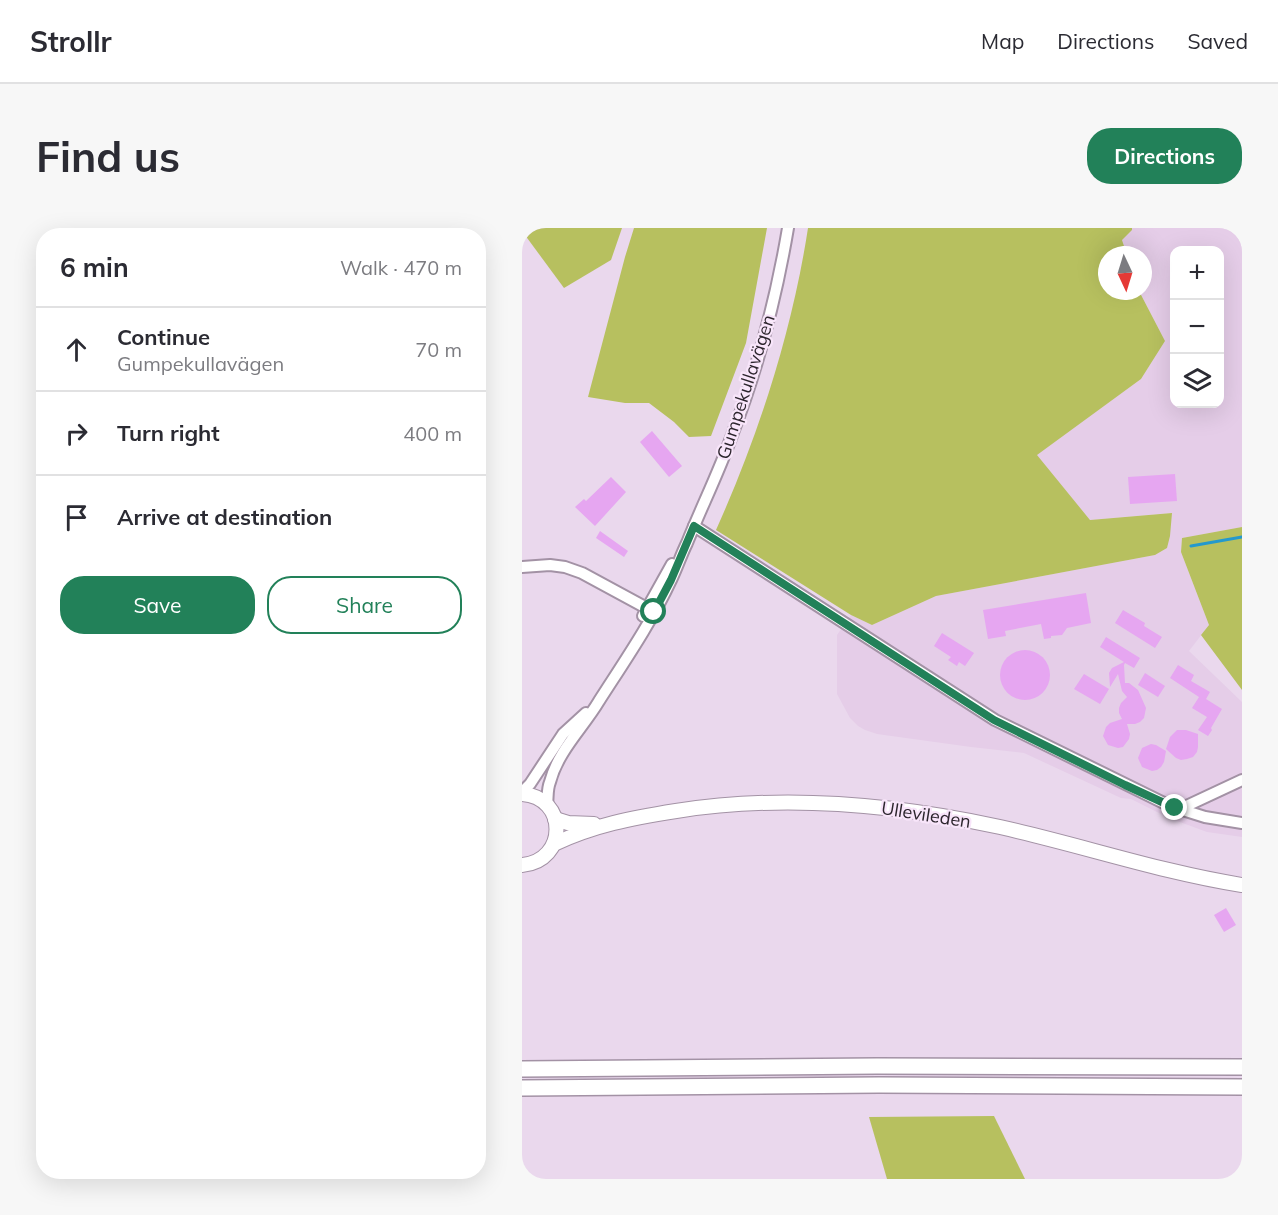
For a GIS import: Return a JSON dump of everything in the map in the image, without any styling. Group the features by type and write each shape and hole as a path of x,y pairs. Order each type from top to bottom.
{"highway":[{"path":"522,1069 866,1066 1242,1067"},
{"path":"522,1088 867,1085 1242,1087"}],"main road":[{"path":"522,793 538,798 547,805 555,819 557,832 554,844"},
{"name":"Ullevileden","path":"555,819 587,825 605,824 696,808 750,803 807,802 879,807 1000,828 1171,872 1242,885"},
{"name":"Ullevileden","path":"522,865 540,860 554,844 570,836 605,824"}],"street":[{"name":"Gumpekullavägen","path":"547,805 553,771 635,646 651,610 671,580 728,446 749,387 774,298 788,228"},
{"path":"694,526 994,720 1170,806 1205,817 1242,823"},
{"path":"522,567 550,565 565,567 582,573 651,610"},
{"name":"Gumpekullavägen","path":"522,793 562,734 600,700"},
{"path":"1179,809 1242,780"}],"shaded area":[{"path":"1132,228 1242,228 1242,527 1182,538 1181,552 1209,625 1189,651 1242,702 1242,837 1207,832 1169,818 1024,753 877,734 865,730 850,718 837,694 837,635 851,615 872,625 936,596 1155,555 1167,548 1171,513 1090,520 1036,455 1141,379 1165,341 1144,300 1152,300 1152,246 1124,246 1122,240"}],"green space":[{"path":"522,228 622,228 611,260 564,288"},
{"path":"634,228 767,228 746,343 711,436 689,437 649,403 625,403 588,397"},
{"path":"808,228 1132,228 1122,240 1124,246 1098,246 1098,300 1144,300 1165,341 1141,379 1037,455 1090,520 1172,513 1167,548 1155,555 936,596 872,625 851,615 716,530 760,420 783,344"},
{"path":"1242,527 1242,690 1201,635 1209,625 1181,552 1182,538"},
{"path":"994,1116 1025,1179 887,1179 869,1117"}],"building":[{"path":"652,431 682,466 669,477 640,442"},
{"path":"1175,474 1177,501 1130,504 1128,477"},
{"path":"611,477 626,492 595,526 575,507 584,499 586,501"},
{"path":"600,531 628,551 624,557 596,538"},
{"path":"1086,593 1091,623 1067,628 1062,635 1051,636 1051,638 1044,639 1041,624 1005,631 1006,636 988,639 983,610"},
{"path":"1123,610 1145,623 1144,626 1162,637 1155,648 1115,623"},
{"path":"942,633 974,653 965,666 959,662 957,666 948,660 951,657 934,646"},
{"path":"1106,637 1140,658 1134,668 1125,663 1125,683 1129,683 1138,690 1146,708 1144,718 1140,722 1127,724 1129,739 1123,747 1118,748 1108,745 1103,736 1110,723 1122,719 1119,708 1127,697 1122,691 1118,674 1110,687 1109,673 1112,668 1124,662 1100,647"},
{"path":"1020,650 1030,650 1043,657 1050,670 1050,680 1043,693 1030,700 1020,700 1011,696 1004,689 1000,680 1000,670 1004,661 1011,654"},
{"path":"1178,665 1194,675 1191,681 1210,692 1206,699 1222,709 1208,736 1198,730 1207,717 1192,708 1199,697 1170,678"},
{"path":"1145,673 1165,686 1158,697 1138,685"},
{"path":"1084,674 1109,689 1100,704 1074,689"},
{"path":"1177,730 1198,734 1197,752 1193,757 1181,760 1166,749 1170,737"},
{"path":"1151,744 1166,751 1161,767 1152,771 1142,767 1138,758 1142,748"},
{"path":"1226,908 1236,925 1224,932 1214,915"}],"waterway":[{"path":"1191,546 1242,537"}],"route":[{"path":"654,612 671,580 694,526 994,720 1175,808"}]}
